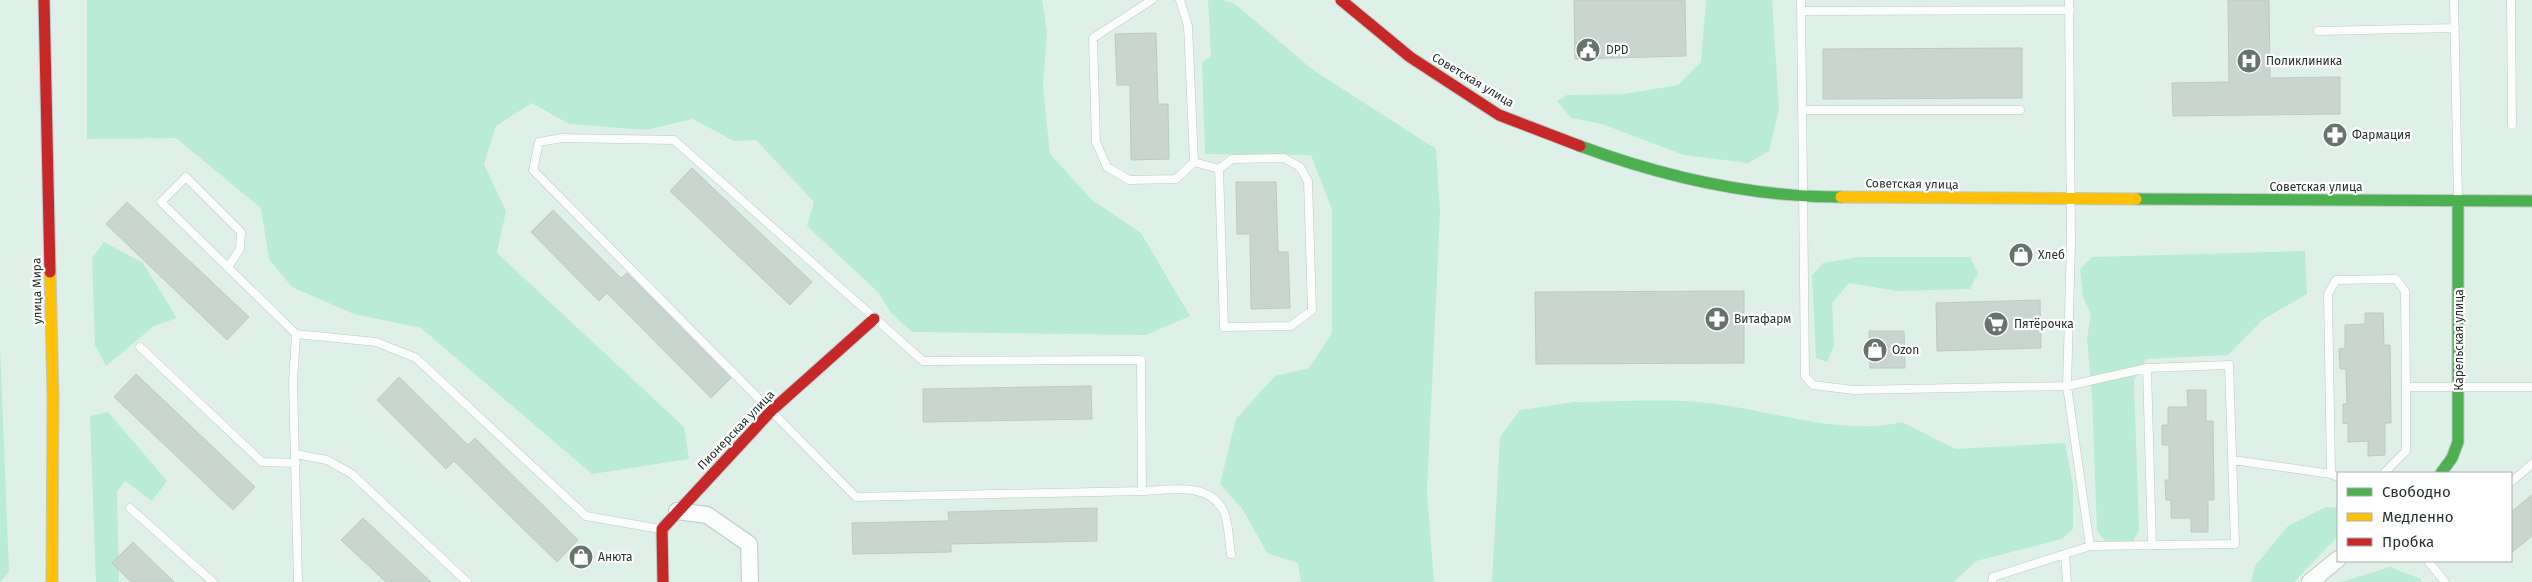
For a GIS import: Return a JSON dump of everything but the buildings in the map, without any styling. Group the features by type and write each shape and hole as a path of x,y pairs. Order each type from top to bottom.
{"street":[{"name":"улица Мира","path":"44,0 53,386 52,582"},
{"name":"Советская улица","path":"1341,0 1354,4 1410,58 1499,115 1611,158 1690,180 1802,197 2070,200 2532,201"},
{"name":"Карельская улица","path":"2442,472 2452,458 2458,442 2460,387 2458,202"},
{"name":"Пионерская улица","path":"662,529 771,412 874,319"},
{"path":"677,511 708,516 749,544 750,582"},
{"path":"662,529 663,582"},
{"path":"2310,582 2337,560"}],"lane":[{"path":"1152,0 1093,38 1096,142 1108,167 1129,180 1176,180 1194,162 1188,26 1180,0"},
{"path":"1801,0 1805,376 1813,385 1853,390 2068,386 2147,368 2229,366 2235,544 2090,546 1994,577 1992,582"},
{"path":"2069,0 2070,310 2068,386 2090,546"},
{"path":"2454,0 2458,202"},
{"path":"2511,0 2512,125"},
{"path":"1801,11 2070,10"},
{"path":"2318,30 2455,28"},
{"path":"1802,110 2020,110"},
{"path":"1142,491 1141,360 923,360 874,319 674,140 562,138 539,142 533,170 856,497 1195,490 1208,493 1223,511 1231,554"},
{"path":"1284,158 1300,166 1308,181 1312,310 1292,326 1224,326 1219,169 1232,159 1284,158"},
{"path":"1194,162 1219,169"},
{"path":"228,267 240,249 241,232 186,177 161,202 296,334 376,342 416,358 586,516 662,529"},
{"path":"2233,460 2335,476 2328,294 2336,280 2396,279 2405,290 2406,451 2385,472"},
{"path":"296,334 293,382 298,582"},
{"path":"140,347 262,462 296,462"},
{"path":"2147,368 2152,546"},
{"path":"2406,387 2532,387"},
{"path":"295,454 327,460 352,474 467,582"},
{"path":"2512,481 2532,464"},
{"path":"130,508 213,582"},
{"path":"2066,554 2067,582"},
{"path":"2429,562 2445,582"}],"green space":[{"path":"87,0 1042,0 1047,31 1043,87 1050,154 1092,200 1141,233 1190,316 1146,335 912,332 891,313 879,293 807,226 814,202 756,140 734,141 693,119 646,130 569,124 532,103 496,126 484,164 506,211 497,253 684,427 689,459 592,474 421,328 354,314 292,287 269,259 261,208 176,138 87,139"},
{"path":"1208,0 1223,0 1235,4 1313,70 1436,149 1440,212 1427,493 1434,582 1301,582 1298,563 1267,553 1243,510 1220,484 1236,419 1275,376 1309,368 1332,333 1332,210 1311,155 1205,154 1202,62 1211,56"},
{"path":"1706,0 1772,0 1779,109 1769,151 1748,163 1684,155 1602,124 1571,118 1557,101 1567,95 1624,94 1678,85 1701,62"},
{"path":"104,242 143,263 177,318 154,326 106,366 95,345 92,258"},
{"path":"2305,251 2307,294 2262,320 2228,355 2146,359 2134,381 2139,530 2133,541 2106,542 2097,531 2092,397 2087,338 2091,314 2083,297 2080,269 2092,257"},
{"path":"1860,257 1970,257 1978,273 1970,289 1897,291 1849,283 1832,303 1834,346 1827,362 1816,358 1812,275 1823,263"},
{"path":"0,345 9,572 0,582"},
{"path":"1658,400 1691,402 1730,406 1830,424 1879,426 1902,422 1955,449 2065,443 2073,485 2073,529 2062,539 1976,561 1954,582 1492,582 1500,437 1520,410 1574,402"},
{"path":"108,412 167,481 152,501 125,481 117,491 119,582 96,582 90,416"},
{"path":"2326,507 2337,508 2337,537 2294,582 2251,582 2255,566 2288,526"},
{"path":"2390,567 2421,579 2421,582 2341,582"}],"traffic: fast":[{"path":"1580,146 1644,167 1709,183 1774,193 1841,197"},
{"path":"2136,199 2532,201"},
{"path":"2442,472 2452,458 2458,442 2458,201"}],"traffic: slow":[{"path":"1841,197 2136,199"},
{"path":"50,272 53,396 52,582"}],"traffic: jam":[{"path":"44,0 50,272"},
{"path":"1341,0 1410,57 1499,115 1580,146"},
{"path":"663,582 662,529 771,411 874,319"}],"place":[{"name":"DPD","path":"1588,50"},
{"name":"Поликлиника","path":"2249,61"},
{"name":"Фармация","path":"2335,135"},
{"name":"Хлеб","path":"2021,255"},
{"name":"Витафарм","path":"1717,319"},
{"name":"Пятёрочка","path":"1996,324"},
{"name":"Ozon","path":"1875,350"},
{"name":"Анюта","path":"581,557"}]}
